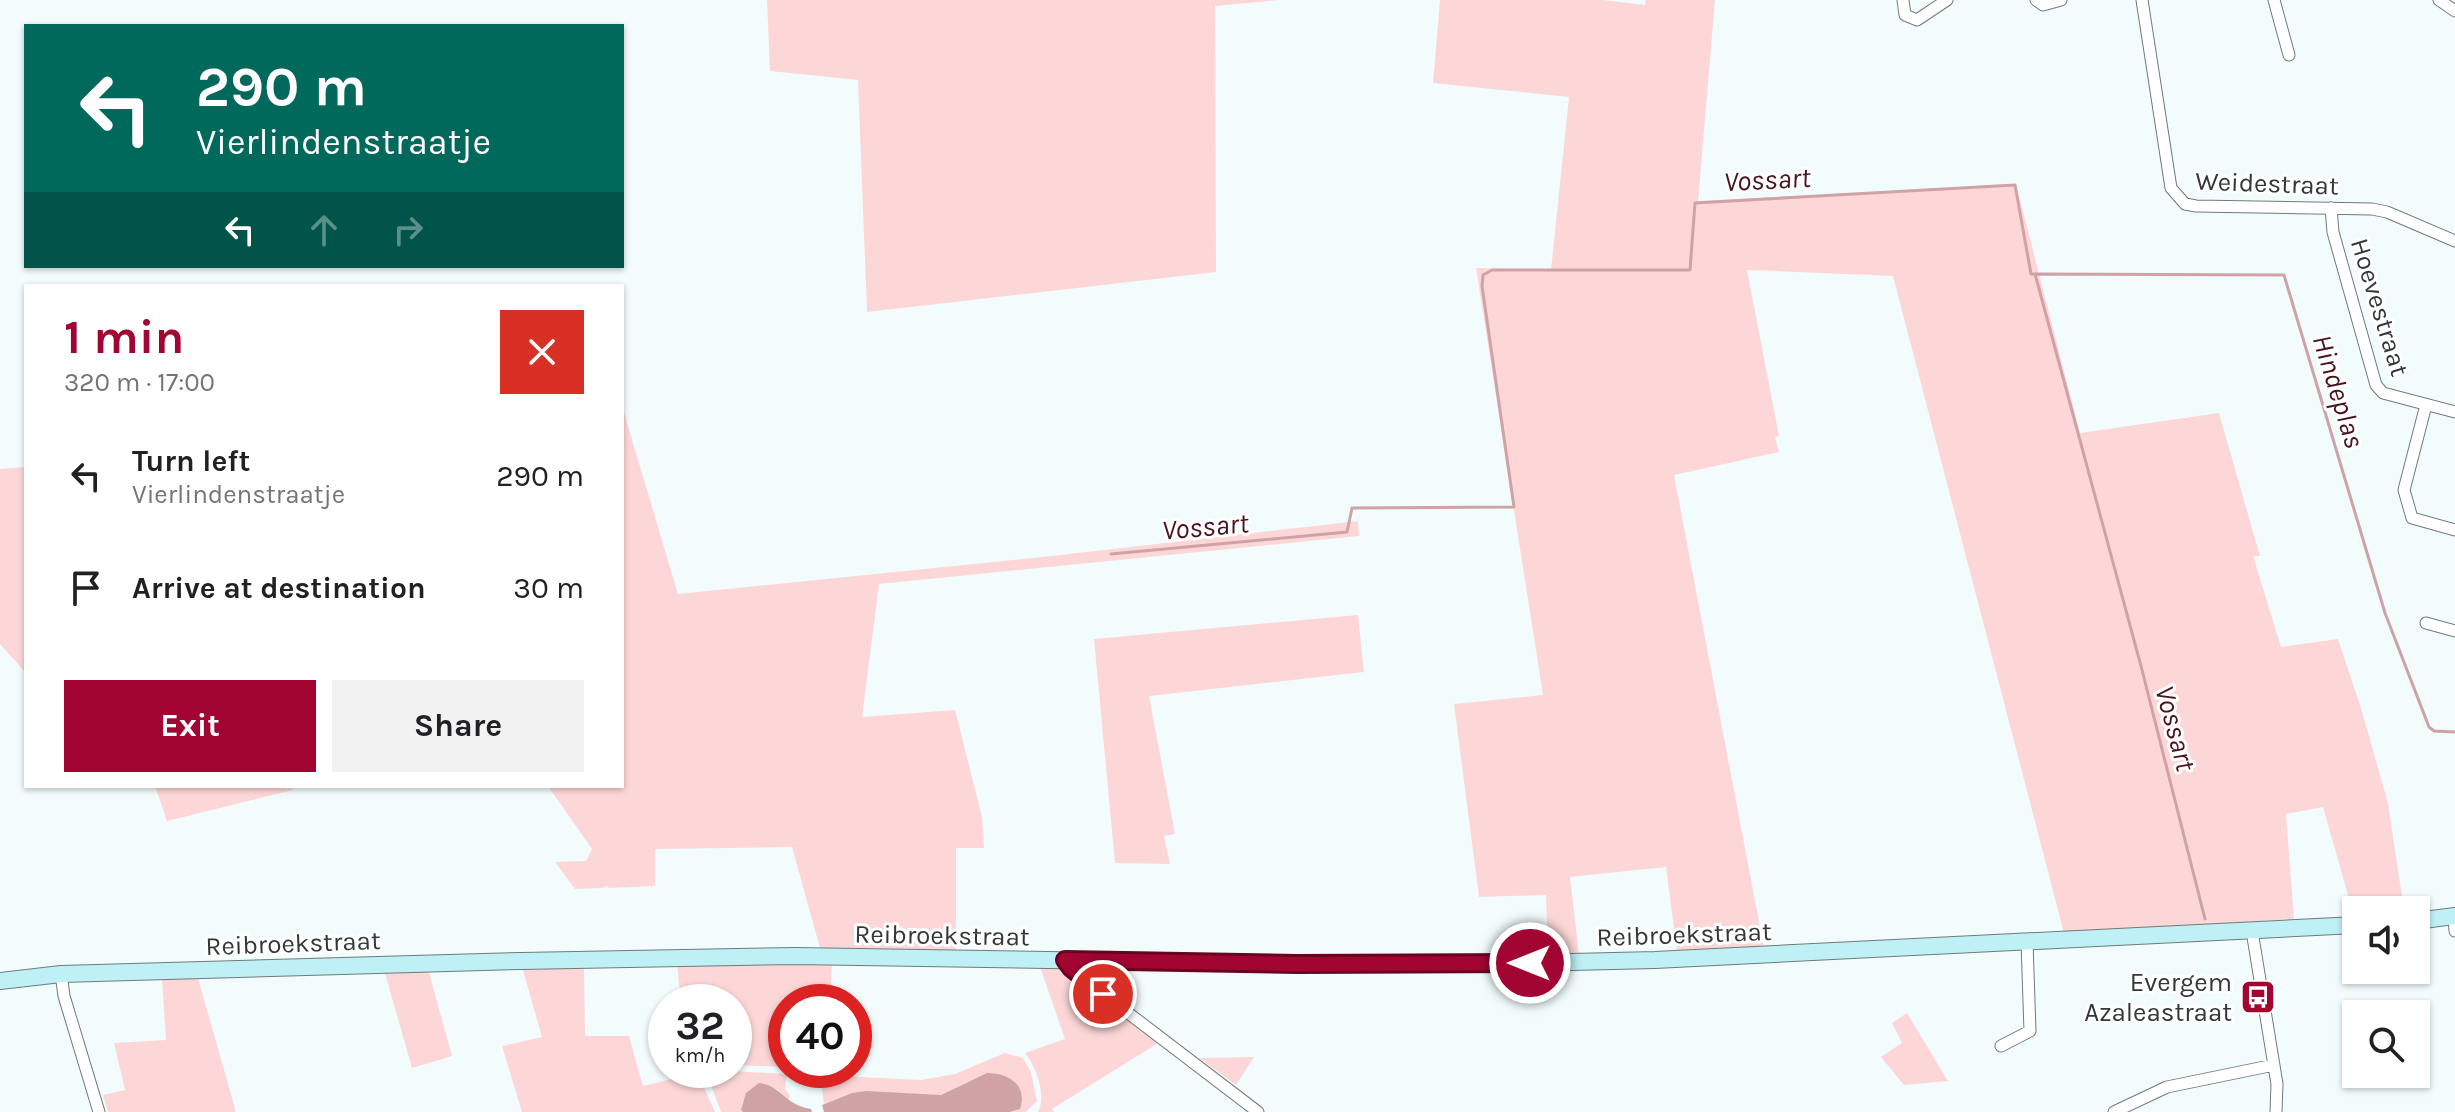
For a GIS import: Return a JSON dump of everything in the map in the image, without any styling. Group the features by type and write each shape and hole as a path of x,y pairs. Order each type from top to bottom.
{"street":[{"path":"1903,0 1905,15 1917,20 1947,0"},
{"path":"2036,0 2043,5 2061,0"},
{"name":"Weidestraat","path":"2142,0 2171,188 2185,204 2387,212 2455,241"},
{"path":"2274,0 2289,55"},
{"path":"2439,0 2455,11"},
{"name":"Hoevestraat","path":"2331,208 2333,232 2376,385 2383,393 2455,412"},
{"path":"2426,405 2404,490 2412,518 2455,530"},
{"path":"2426,623 2455,631"},
{"path":"2430,921 2455,921"},
{"name":"Reibroekstraat","path":"0,981 61,974 780,957 1297,964 1530,963 2342,926"},
{"path":"2252,931 2277,1084 2276,1112"},
{"path":"2001,1046 2030,1031 2027,942"},
{"path":"1065,960 1081,977 1258,1112"},
{"path":"61,974 64,996 99,1112"},
{"path":"2114,1112 2167,1087 2274,1065"}],"shaded area":[{"path":"767,0 1279,0 1215,6 1216,272 867,312 858,80 770,71"},
{"path":"1440,0 1603,0 1645,5 1646,0 1715,0 1698,201 2016,184 2080,433 2219,413 2260,556 2253,556 2281,647 2338,639 2388,803 2402,896 2348,896 2323,807 2286,814 2294,919 2064,933 1893,276 1747,270 1779,436 1775,437 1779,452 1674,475 1764,948 1677,951 1666,867 1570,877 1579,955 1548,955 1546,895 1479,897 1454,704 1543,695 1476,268 1551,270 1569,97 1433,83"},
{"path":"624,413 678,594 1358,521 1359,536 879,584 862,717 955,710 982,817 984,848 956,848 956,950 820,948 792,847 655,849 655,886 575,889 555,862 586,861 592,849 549,788 624,788"},
{"path":"24,467 24,671 0,644 0,469"},
{"path":"1358,615 1364,672 1149,696 1175,834 1164,836 1170,864 1115,863 1094,639"},
{"path":"156,788 293,790 167,821"},
{"path":"832,962 831,984 768,984 768,1066 752,1066 752,984 679,984 677,963"},
{"path":"584,966 585,1036 629,1036 643,1086 704,1088 715,1112 522,1112 502,1046 542,1037 522,967"},
{"path":"1063,966 1160,1042 1052,1109 1054,1112 1038,1112 1041,1098 1039,1081 1025,1053 1065,1039 1040,967"},
{"path":"428,969 452,1056 412,1068 384,970"},
{"path":"198,978 236,1112 108,1112 103,1095 125,1090 114,1043 166,1040 162,979"},
{"path":"1907,1013 1948,1081 1904,1085 1881,1057 1902,1043 1892,1023"},
{"path":"1005,1053 1023,1058 1031,1072 1037,1101 1026,1112 1010,1112 1020,1109 970,1081 941,1095 852,1093 824,1104 822,1088 872,1088 872,1078 921,1080 955,1074"},
{"path":"1254,1057 1236,1085 1199,1058"},
{"path":"752,1072 768,1073 768,1088 785,1088 790,1095 788,1102 777,1089 742,1103 743,1112 721,1112 712,1088 752,1088"},
{"path":"987,1073 1003,1075 1015,1082 1021,1093 1020,1109 1010,1112 824,1112 822,1105 866,1091 941,1095"},
{"path":"759,1083 766,1084 812,1112 743,1112 746,1093"}],"waterway":[{"name":"Vossart","path":"1111,554 1347,532 1352,508 1514,507 1482,286 1483,275 1492,270 1690,270 1695,203 2015,185 2031,274 2035,274 2141,666 2205,919"},
{"name":"Hindeplas","path":"2035,274 2284,275 2385,613 2429,727 2434,731 2455,732"}],"place":[{"name":"Evergem Azaleastraat","path":"2258,997"}],"route":[{"path":"1103,994 1065,960 1297,964 1530,963"}]}
